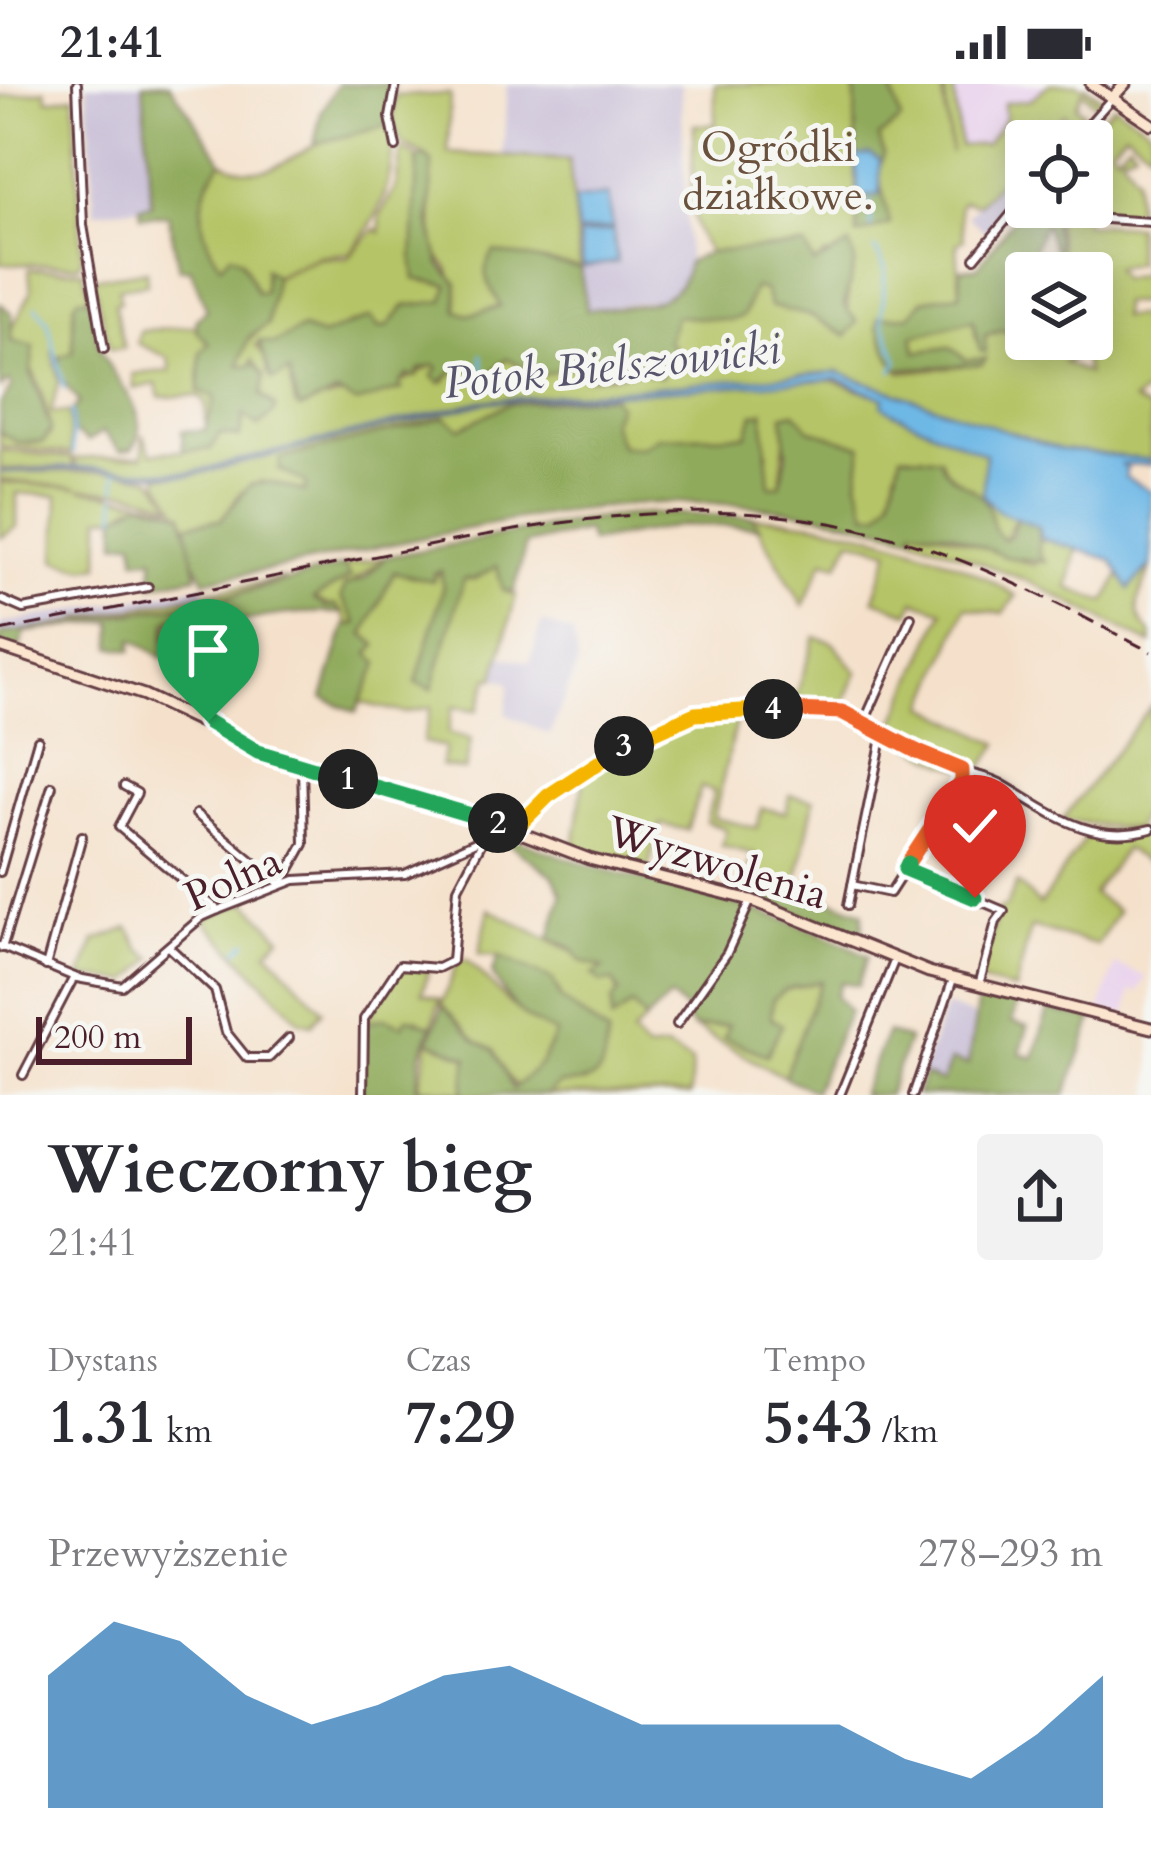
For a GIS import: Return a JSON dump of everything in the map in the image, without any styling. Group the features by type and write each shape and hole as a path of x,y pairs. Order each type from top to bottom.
{"street":[{"path":"77,84 83,225 104,349"},
{"path":"396,84 390,117 396,147"},
{"path":"1090,84 1151,124"},
{"path":"1093,120 1125,84"},
{"path":"1113,219 1151,222"},
{"path":"975,258 1005,222"},
{"path":"0,599 22,609 148,587"},
{"path":"865,721 911,617"},
{"path":"206,726 212,626"},
{"name":"Wyzwolenia","path":"0,647 144,695 302,767 511,829 589,859 751,900 953,979 1151,1028"},
{"name":"Polna","path":"1,947 74,976 114,986 130,984 202,916 281,885 329,875 405,874 511,829 599,761 688,716 802,707 865,721 962,770 998,782 1064,825 1122,832 1151,830"},
{"path":"848,905 883,732"},
{"path":"0,872 38,740"},
{"path":"196,814 281,885 304,844 302,767"},
{"path":"852,885 890,893 962,781 962,770"},
{"path":"1,947 52,786"},
{"path":"124,786 137,794 118,827 218,910"},
{"path":"46,966 82,836"},
{"path":"362,1095 367,1012 400,965 438,968 452,961 458,888 482,841"},
{"path":"905,869 1004,911 996,922 979,985"},
{"path":"677,1024 727,953 751,900"},
{"path":"169,947 215,990 226,1032 247,1058 269,1058 289,1038"},
{"path":"840,1095 895,959"},
{"path":"23,1075 74,976"},
{"path":"913,1095 953,979"}],"shaded area":[{"path":"87,84 143,84 151,206 95,212"},
{"path":"507,84 681,84 688,262 685,283 672,297 586,310 569,161 503,156"},
{"path":"944,84 1053,84 1017,120 1005,120 1005,132 987,150 952,153"},
{"path":"1005,174 1005,216 989,235 967,216"},
{"path":"203,586 205,594 0,634 0,624"},
{"path":"542,622 573,634 578,663 550,735 506,714 510,683 495,678 501,656 530,662"},
{"path":"1115,964 1146,977 1138,993 1131,990 1126,1014 1100,1010"},
{"path":"946,1006 973,1016 968,1065 942,1082 920,1074"}],"green space":[{"path":"143,84 170,84 222,161 207,187 202,213 207,239 221,265 231,254 241,259 257,293 264,292 265,269 275,276 268,324 250,336 239,365 251,366 253,360 264,376 261,396 275,407 274,413 258,426 243,415 240,437 220,434 211,449 183,451 182,431 206,430 215,397 199,391 201,352 209,343 197,331 196,319 207,310 190,268 179,269 168,215 141,216 140,206 151,205"},
{"path":"338,84 394,84 386,126 314,144 321,113"},
{"name":"Ogródki działkowe.","path":"715,84 855,84 855,89 896,109 890,84 942,84 951,153 944,84 953,84 960,146 986,144 1005,119 1004,103 1030,100 1049,84 1077,84 1099,97 1084,85 1100,96 1101,105 1087,120 1097,105 1082,92 1076,106 1083,112 1078,120 1064,114 1058,120 1005,120 1005,175 978,204 964,201 959,206 964,239 957,243 960,294 922,300 911,316 897,320 901,372 960,366 966,360 950,347 916,352 913,336 973,320 976,338 1005,330 1005,360 1070,360 1064,363 1087,373 1084,360 1113,360 1113,252 1060,252 1057,228 1136,226 1136,263 1114,268 1121,279 1143,274 1142,230 1151,225 1151,303 1122,303 1121,317 1151,315 1151,388 1134,401 1151,411 1151,460 1059,449 837,372 673,386 827,379 885,398 892,412 985,454 988,492 1016,518 1004,540 994,532 989,507 922,455 897,467 891,498 880,513 866,513 858,481 861,446 823,434 806,433 785,441 780,485 769,486 763,412 747,435 658,437 642,447 621,446 611,423 508,404 460,429 450,423 280,470 306,483 306,492 261,481 240,493 221,520 187,524 176,507 133,505 117,516 101,517 100,565 85,568 56,560 58,496 17,493 17,527 0,538 0,482 78,488 0,480 0,472 113,471 75,467 75,459 143,456 143,434 151,453 211,449 220,434 242,430 243,414 258,426 272,404 261,395 251,366 239,366 245,346 268,323 274,278 318,258 348,258 375,229 380,232 380,216 396,187 401,149 420,158 415,279 448,285 444,302 405,306 387,327 355,322 322,336 301,329 274,344 256,345 267,360 268,374 289,372 295,405 398,384 435,364 444,382 459,366 490,373 507,358 537,370 582,364 588,368 586,378 665,368 677,351 668,340 675,316 732,320 743,316 754,288 765,290 770,306 812,316 847,336 848,285 826,255 814,264 745,252 709,252 701,239 693,208 694,125 715,125","holes":["632,390 487,402 194,475 159,476 172,502 152,478 115,470 194,473 482,401","80,489 127,492 176,507"]},
{"path":"855,84 890,84 901,120 879,137 884,154 878,172 890,224 857,235"},
{"path":"46,90 47,100 74,96 82,260 78,265 0,264 0,97"},
{"path":"450,94 448,153 569,160 580,268 494,252 493,291 500,307 468,315 457,311 449,269 435,253 428,157 401,143 393,121 396,96"},
{"path":"1114,105 1151,129 1151,151 1126,132 1113,144 1113,120 1099,120"},
{"path":"386,126 392,133 388,183 378,212 350,253 319,256 275,276 265,270 264,293 257,293 241,259 221,265 207,239 202,213 207,187 222,161 236,168 263,169 336,136"},
{"path":"1129,141 1135,149 1121,155 1136,177 1136,209 1113,215 1113,150 1117,153"},
{"path":"423,156 432,162 430,224 440,264 457,283 457,311 468,315 500,307 486,274 494,252 580,268 587,310 664,298 683,278 688,262 709,252 805,246 814,264 850,245 855,262 844,305 857,322 846,336 812,316 770,306 765,290 754,288 743,316 732,320 675,316 668,340 677,351 661,377 631,369 585,377 588,368 582,364 541,375 507,358 490,374 459,367 440,383 432,376 438,368 435,365 419,369 416,377 407,375 399,384 402,389 356,403 337,393 299,409 289,372 272,380 259,341 274,344 301,329 322,336 371,317 379,328 387,327 405,306 444,301 448,285 415,279 417,160"},
{"path":"1006,228 1042,228 1033,252 1005,252 1005,331 985,335 986,352 980,351 973,320 913,336 916,352 950,347 966,360 986,358 983,364 896,369 878,328 879,317 910,316 923,300 960,294 961,269 978,267"},
{"path":"1046,228 1054,228 1059,252"},
{"path":"29,269 83,270 90,299 86,297 73,310 73,353 59,357 53,352 59,382 51,412 69,413 71,454 0,446 0,432 34,443 51,433 36,380 24,354 8,336 31,292"},
{"path":"146,271 147,284 119,288 120,302 115,303 124,348 110,349 93,278"},
{"path":"79,297 90,299 103,356 137,412 138,437 132,449 120,451 103,432 88,441 73,432 72,411 79,402 63,382 59,357 73,353 74,304"},
{"path":"0,303 12,314 11,341 34,346 31,372 51,429 43,442 17,442 0,432 0,404 12,386 9,381 0,388"},
{"path":"196,326 210,343 201,352 199,391 215,397 206,430 205,403 198,396 160,397 156,384 134,389 133,374 171,371 169,358 137,343 140,331"},
{"path":"611,396 618,405 611,423 621,446 642,447 658,437 747,435 753,414 763,412 770,486 780,485 787,455 783,415 795,412 809,429 862,446 858,481 867,513 880,512 891,498 901,454 940,458 947,471 986,502 1003,540 1012,534 1016,518 1038,526 1039,554 1045,562 1006,557 952,533 914,528 913,536 787,510 691,503 544,515 204,580 190,553 187,524 221,520 250,485 271,482 305,492 306,483 280,470 280,459 445,417 460,428 508,404"},
{"path":"0,450 72,458 73,467 0,469"},
{"path":"142,502 183,513 197,576 151,585 154,558 136,559 134,541 117,543 117,516"},
{"path":"649,513 752,517 759,527 684,525 590,542 586,531 526,544 514,591 503,591 497,566 475,579 464,579 432,689 416,683 443,589 441,571 434,573 433,581 394,572 364,634 377,645 369,654 379,663 356,712 323,698 345,626 357,624 341,597 345,586 365,578 386,557 587,519"},
{"path":"752,517 821,524 890,540 956,563 1016,596 1003,614 966,607 926,706 999,744 979,772 946,764 890,733 943,611 915,601 909,613 874,599 890,550 851,539 839,564 824,560 803,606"},
{"path":"913,528 1035,565 1041,538 1077,549 1068,588 1105,602 1121,573 1126,580 1141,576 1151,565 1138,608 1151,633 1151,644 1028,581 913,536"},
{"path":"386,557 353,582 350,612 357,625 349,630 342,611 312,599 345,581 343,566"},
{"path":"343,566 351,577 313,599 326,607 336,605 341,613 279,615 219,628 211,607 207,613 189,609 167,622 163,658 133,639 132,650 112,647 113,621 25,632 19,649 0,644 0,634 216,600"},
{"path":"498,566 504,591 516,595 495,678 489,678 478,710 453,707 448,733 471,739 465,770 441,766 445,747 423,742 431,707 405,713 358,702 369,684 369,653 377,645 364,634 394,572 433,580 441,570 443,589 416,683 421,685 464,578 475,579"},
{"path":"284,578 216,600 76,619"},
{"path":"199,608 208,615 211,654 207,636 165,640 174,615"},
{"path":"815,637 832,642 857,672 841,709 793,706"},
{"path":"1151,706 1151,795 1135,829 1062,820"},
{"path":"738,712 714,818 757,828 762,808 786,813 790,795 814,800 795,892 771,882 768,893 742,892 754,854 722,846 726,829 706,822 714,791 701,787 687,830 660,824 648,869 574,849 584,774 689,717"},
{"path":"1091,830 1151,832 1149,863 1125,849 1093,894 1118,911 1097,945 1031,927 1015,990 979,981 998,910 1006,907 1017,883 1040,905"},
{"path":"507,835 596,867 780,918 868,956 858,985 841,982 836,996 849,1011 814,1091 784,1077 821,981 786,989 773,999 771,1018 782,1025 767,1055 724,1038 728,1025 694,1028 685,1018 689,1013 670,997 646,1020 632,1005 612,1020 612,1001 619,992 613,981 601,982 593,975 603,968 581,961 571,948 550,938 562,894 553,876 500,837"},
{"path":"770,882 863,912 862,940 756,896 768,893"},
{"path":"246,901 281,937 268,951 323,1010 312,1024 300,1021 203,919"},
{"path":"489,909 604,968 594,975 613,980 624,1009 632,1005 646,1020 632,1034 646,1050 666,1048 692,1062 690,1095 547,1095 559,1084 587,1082 606,1051 608,1035 561,999 558,989 499,956 479,954"},
{"path":"129,928 140,949 153,958 129,982 81,977 95,941"},
{"path":"499,956 553,980 561,999 608,1035 599,1073 586,1081 559,1084 547,1095 421,1095 421,1087 463,1093 468,1057 429,1041 443,1006 476,1041 494,1050 513,1089 541,1063 556,1033 525,1017 511,1003 492,973"},
{"path":"459,959 467,960 510,1004 556,1033 541,1063 519,1089 441,1005"},
{"path":"400,968 429,970 422,993 440,999 432,1026 426,1028 417,1018 403,1025 366,1022"},
{"path":"822,981 784,1077 695,1028 729,1025 724,1038 767,1055 773,999 786,990"},
{"path":"979,993 1017,1002 1012,1022 1028,1027 1020,1053 1034,1058 1048,1010 1093,1019 1066,1095 916,1095 924,1075 942,1082 951,1060 968,1065"},
{"path":"407,1017 432,1026 421,1055 416,1095 360,1095 366,1022 385,1018 403,1025"},
{"path":"887,1032 908,1040 888,1095 861,1095"},
{"path":"429,1041 469,1058 463,1094 419,1087"}],"water":[{"path":"870,154 880,160 880,195 858,198 856,156"},
{"path":"608,195 613,228 578,232 574,200"},
{"path":"613,230 617,262 583,267 579,235"},
{"path":"837,372 1059,449 1151,460 1151,465 1120,464 1127,467 1125,477 1151,491 1151,565 1129,589 1112,560 1041,538 1038,526 998,511 983,495 985,454 892,412 882,405 884,398 837,379 487,402 189,476 85,469 0,472 78,467 189,473 482,401"}],"waterway":[{"path":"871,201 871,227"},
{"path":"875,249 885,268 882,321 898,361 892,371"},
{"path":"36,306 48,322 64,389"},
{"name":"Potok Bielszowicki","path":"482,355 485,385"},
{"path":"71,411 73,453"},
{"path":"116,472 116,489"},
{"path":"116,496 116,516"},
{"path":"238,950 247,942"}],"railway":[{"path":"0,631 544,525 669,513 732,513 859,529 936,551 1009,581 1151,652"}],"route":[{"path":"208,722 206,726 270,757 448,806 514,830 548,796 599,761 688,716 802,707 842,712 941,765 962,770 962,781 905,869 975,898"}]}
